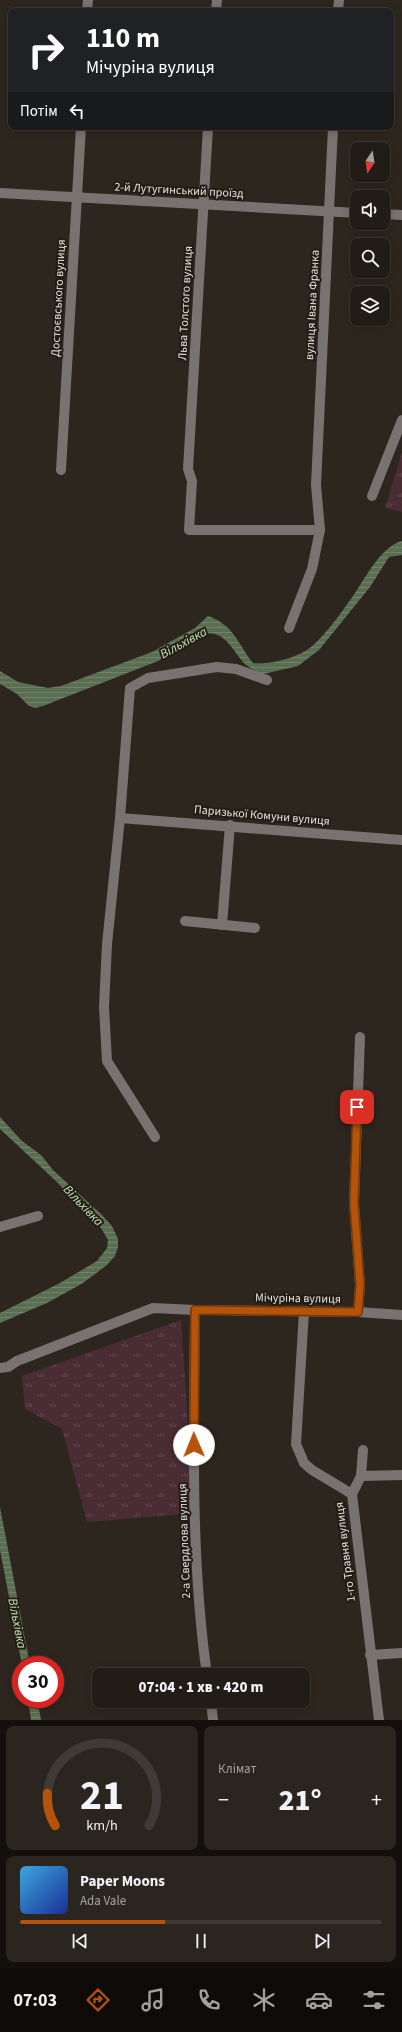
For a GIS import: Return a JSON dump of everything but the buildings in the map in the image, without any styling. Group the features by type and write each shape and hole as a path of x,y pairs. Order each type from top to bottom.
{"street":[{"name":"Достоєвського вулиця","path":"61,470 81,130"},
{"name":"Льва Толстого вулиця","path":"208,130 188,468 192,481 189,530 320,530"},
{"name":"вулиця Івана Франка","path":"289,628 312,569 320,530 316,485 333,130"},
{"name":"2-й Лутугинський проїзд","path":"0,193 77,199 204,204 350,213"},
{"path":"390,214 402,215"},
{"path":"372,496 402,420"},
{"path":"155,1137 107,1061 104,1007 107,944 120,818 130,688 148,678 217,667 236,669 267,680"},
{"name":"Паризької Комуни вулиця","path":"120,818 230,825 402,840"},
{"path":"222,925 230,825"},
{"path":"184,921 255,928"},
{"path":"358,1312 360,1285 354,1203 360,1037"},
{"path":"0,1227 38,1216"},
{"name":"Мічуріна вулиця","path":"4,1368 16,1361 153,1308 358,1312 402,1315"},
{"name":"2-а Свердлова вулиця","path":"195,1310 194,1431 199,1619 206,1668"},
{"name":"1-го Травня вулиця","path":"304,1311 296,1444 304,1463 312,1470 352,1494 370,1655 379,1720"},
{"path":"352,1494 361,1476 363,1450"},
{"path":"361,1476 402,1475"},
{"path":"370,1655 402,1653"},
{"path":"212,1708 213,1720"}],"green space":[{"path":"402,452 402,512 385,508"},
{"path":"181,1320 194,1513 87,1522 62,1429 25,1409 22,1376"}],"water":[{"name":"Вільхівка","path":"402,541 402,555 389,557 370,587 319,650 298,666 263,674 246,665 224,639 213,634 206,634 158,661 35,708 29,706 17,694 0,684 0,671 18,682 48,688 61,686 152,652 195,628 208,616 224,624 230,630 253,663 267,663 283,660 305,651 324,634 352,598 370,570 384,552"},
{"name":"Вільхівка","path":"0,1117 22,1141 41,1155 53,1170 112,1226 118,1239 118,1247 115,1256 107,1265 83,1283 47,1303 0,1323 0,1313 60,1283 97,1261 107,1248 108,1240 98,1223 79,1207 58,1183 0,1129"},
{"name":"Вільхівка","path":"0,1507 28,1656 20,1656 0,1550"},
{"path":"29,1708 39,1708 41,1720 31,1720"}],"route":[{"path":"194,1445 195,1310 358,1312 360,1285 354,1203 357,1107"}]}
